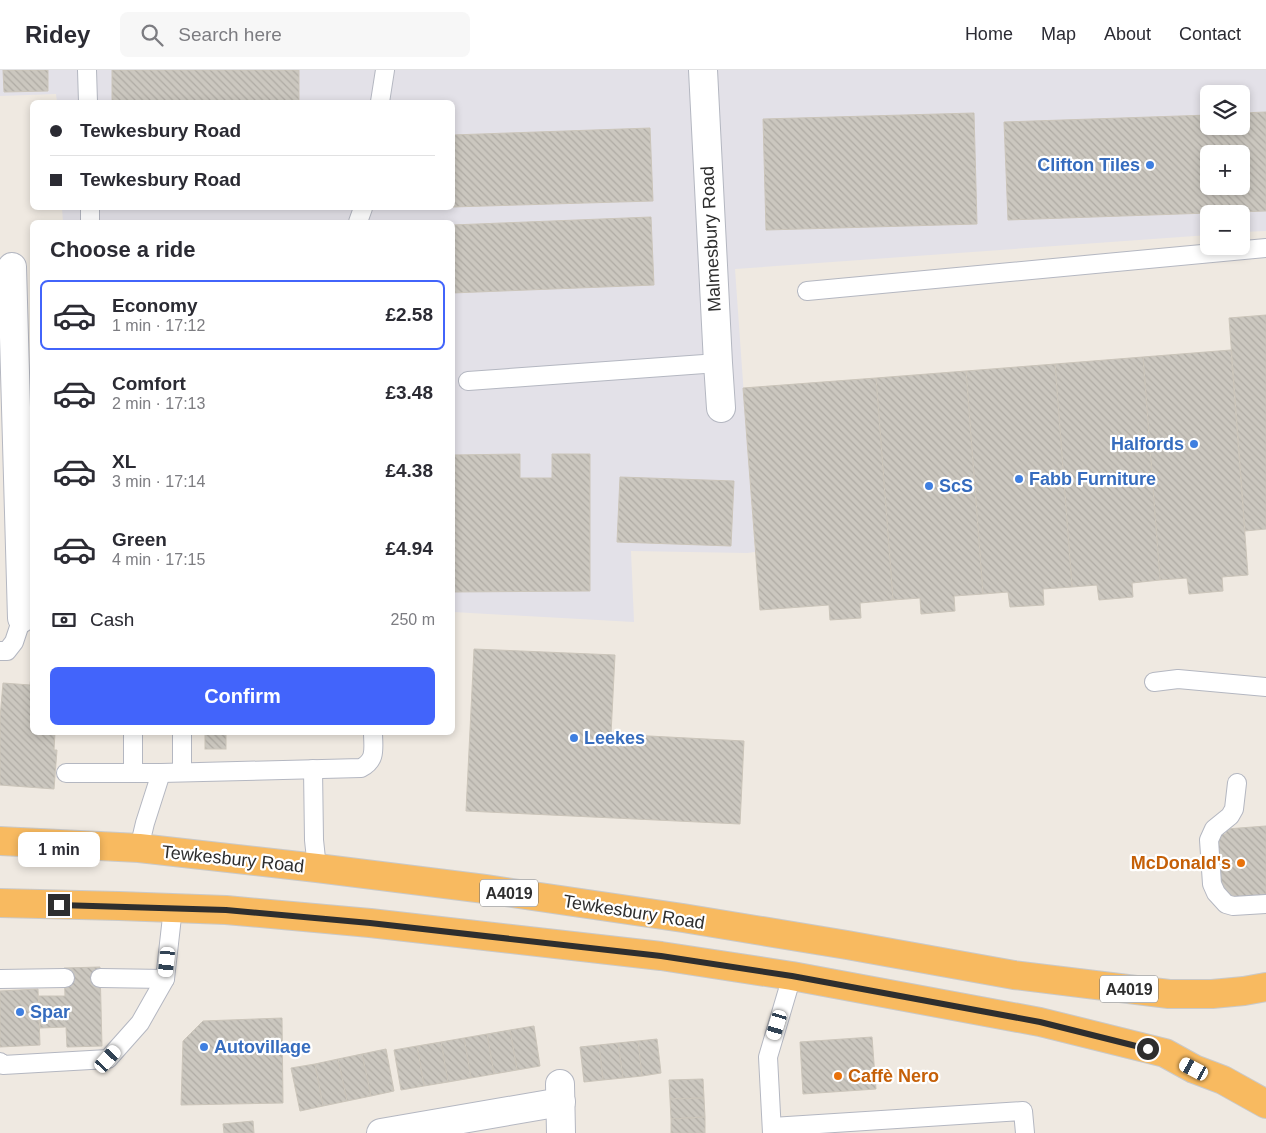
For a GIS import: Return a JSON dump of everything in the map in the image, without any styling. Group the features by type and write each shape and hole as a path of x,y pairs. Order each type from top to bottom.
{"highway":[{"name":"Tewkesbury Road","path":"0,841 139,848 485,889 683,918 1024,976 1169,994 1212,994 1266,987"},
{"path":"0,903 226,910 380,924 661,956 792,976 1040,1022 1165,1053 1194,1069 1222,1080 1266,1104"}],"street":[{"name":"Malmesbury Road","path":"703,70 721,408"},
{"path":"15,267 22,618"},
{"path":"381,1133 560,1092 561,1133"}],"lane":[{"path":"87,70 88,100"},
{"path":"380,100 385,70"},
{"path":"807,291 1266,248"},
{"path":"468,381 718,363"},
{"path":"0,652 7,651 14,642 22,618"},
{"path":"1154,682 1178,679 1266,687"},
{"path":"133,735 133,773"},
{"path":"182,735 182,772"},
{"path":"66,774 361,768 371,762 373,756 372,735"},
{"path":"313,770 314,840 317,868"},
{"path":"139,848 161,773"},
{"path":"1237,783 1234,809 1230,816 1214,829 1209,840 1212,884 1226,904 1233,906 1266,904"},
{"path":"0,1062 2,1065 108,1059 140,1023 165,979 173,908"},
{"path":"792,976 768,1057 772,1130 1023,1111 1025,1133"},
{"path":"0,979 65,978"},
{"path":"100,978 165,979"}],"shaded area":[{"path":"0,70 1266,70 1266,231 1250,232 1250,205 1200,205 1200,236 735,269 755,552 631,551 634,622 455,612 455,220 63,220 62,210 455,210 455,100 57,100 56,94 0,96"}],"building":[{"path":"3,70 48,70 48,91 4,92"},
{"path":"112,70 299,70 299,100 112,100"},
{"path":"1266,112 1266,211 1250,212 1250,205 1200,205 1200,213 1008,220 1004,122 1200,115 1200,135 1250,135 1250,113"},
{"path":"974,113 977,224 766,230 763,119"},
{"path":"650,128 653,201 455,207 455,135"},
{"path":"651,217 654,285 455,293 455,225"},
{"path":"1266,315 1266,529 1245,531 1229,318"},
{"name":"Halfords","path":"1231,350 1248,575 1222,577 1223,591 1189,594 1187,578 1160,580 1143,357"},
{"path":"1143,357 1160,580 1132,583 1133,597 1099,600 1097,585 1072,587 1055,364"},
{"name":"Fabb Furniture","path":"1055,364 1072,587 1043,589 1044,605 1010,607 1008,592 983,594 966,371"},
{"name":"ScS","path":"966,371 983,594 954,596 955,611 921,614 920,598 893,600 876,378"},
{"path":"876,378 893,600 860,603 861,618 830,620 829,605 760,610 743,388"},
{"path":"520,454 520,478 552,478 552,454 590,454 590,591 455,592 455,455"},
{"path":"620,477 734,481 731,546 617,542"},
{"name":"Leekes","path":"474,649 615,655 611,734 744,741 740,824 466,811"},
{"path":"3,683 30,685 30,735 55,735 54,750 57,750 54,789 0,785 0,718"},
{"path":"205,735 226,735 226,749 205,749"},
{"name":"McDonald's","path":"1266,826 1266,899 1226,901 1217,883 1217,834 1226,834 1226,829"},
{"path":"100,967 102,1046 67,1047 66,1027 40,1028 39,996 65,996 64,968"},
{"name":"Spar","path":"38,989 40,1045 0,1047 0,991"},
{"path":"282,1018 283,1103 181,1105 183,1041 203,1021"},
{"path":"534,1026 540,1066 517,1070 510,1030"},
{"path":"510,1030 517,1070 494,1074 487,1034"},
{"path":"487,1034 494,1074 471,1078 464,1038"},
{"name":"Caffè Nero","path":"872,1037 876,1089 803,1094 800,1042"},
{"path":"464,1038 471,1078 448,1082 441,1042"},
{"path":"657,1039 661,1073 642,1076 638,1041"},
{"path":"638,1041 642,1076 623,1078 618,1043"},
{"path":"441,1042 448,1082 424,1086 417,1046"},
{"path":"618,1043 623,1078 603,1080 599,1045"},
{"path":"599,1045 603,1080 584,1082 580,1047"},
{"path":"417,1046 424,1086 401,1090 394,1050"},
{"path":"386,1049 394,1091 371,1096 362,1054"},
{"path":"362,1054 371,1096 347,1101 338,1059"},
{"path":"338,1059 347,1101 323,1106 315,1064"},
{"path":"315,1064 323,1106 300,1111 291,1068"},
{"path":"703,1079 704,1098 670,1099 669,1080"},
{"path":"704,1098 705,1117 671,1119 670,1099"},
{"path":"705,1117 705,1133 671,1133 671,1119"},
{"path":"253,1121 254,1133 224,1133 223,1124"}],"place":[{"name":"Clifton Tiles","path":"1150,165"},
{"name":"Halfords","path":"1194,444"},
{"name":"Fabb Furniture","path":"1019,479"},
{"name":"ScS","path":"929,486"},
{"name":"Leekes","path":"574,738"},
{"name":"McDonald's","path":"1241,863"},
{"name":"Spar","path":"20,1012"},
{"name":"Autovillage","path":"204,1047"},
{"name":"Caffè Nero","path":"838,1076"}],"route":[{"path":"59,905 226,910 370,923 661,956 792,976 1040,1022 1148,1049"}]}
